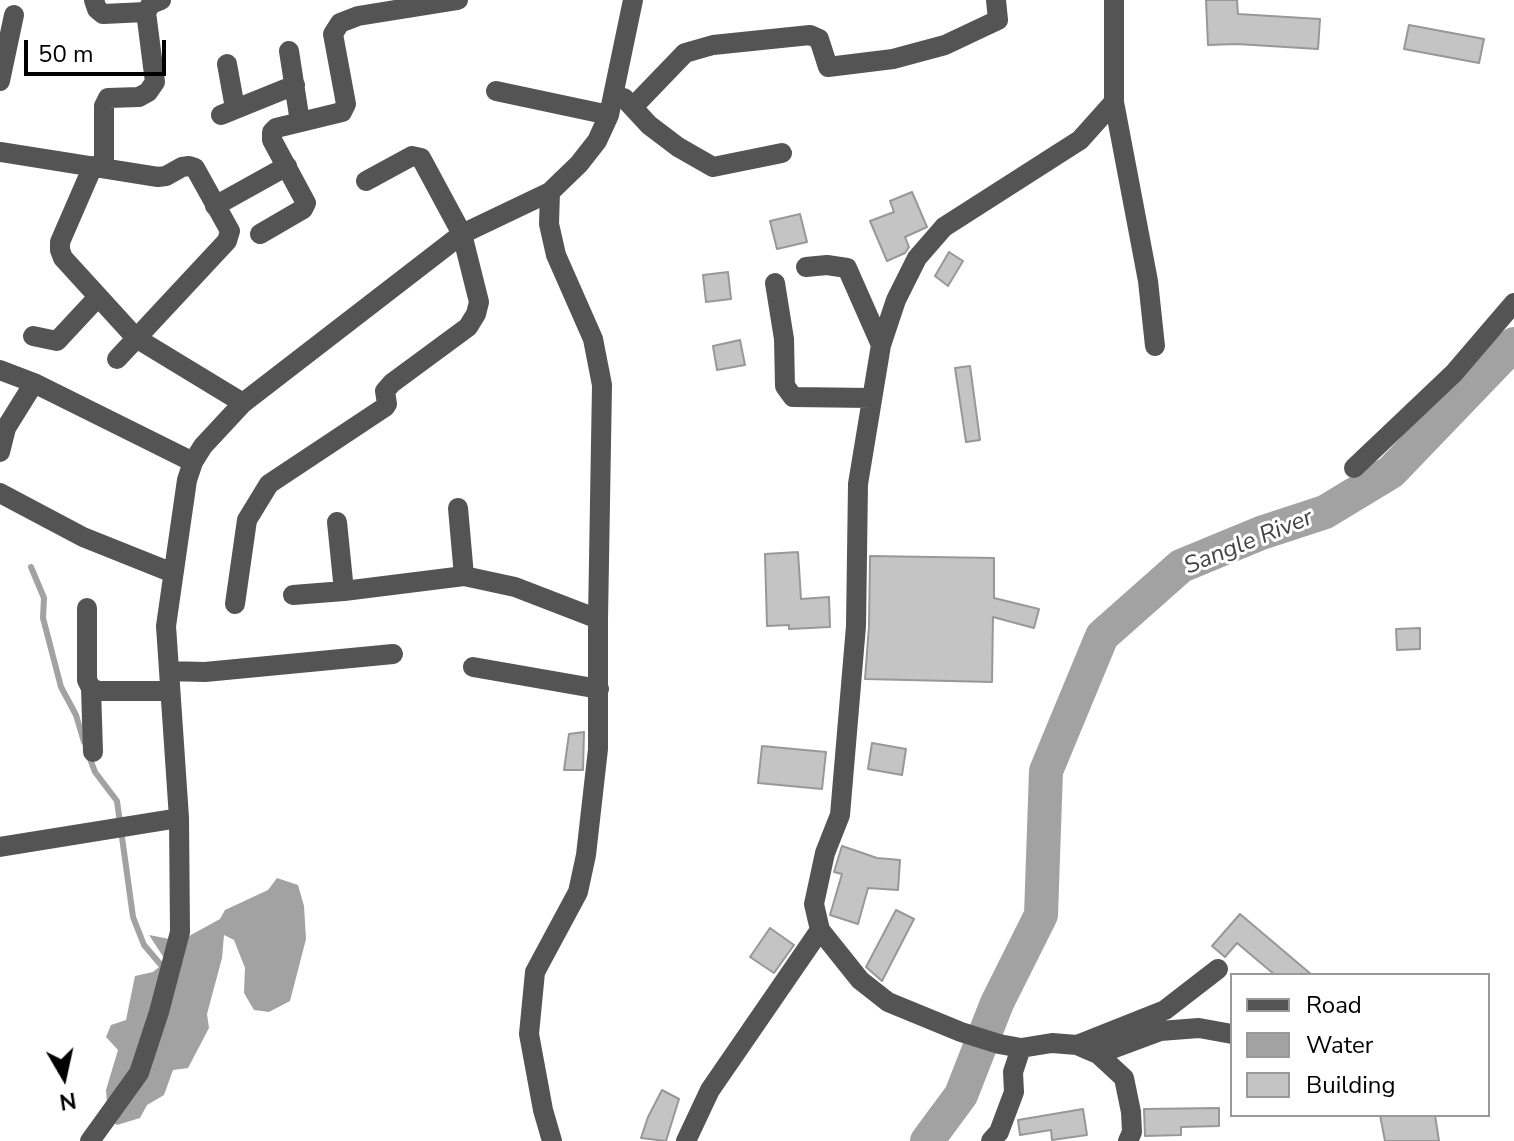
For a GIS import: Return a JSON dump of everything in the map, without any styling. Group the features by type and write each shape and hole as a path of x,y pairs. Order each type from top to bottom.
{"street":[{"path":"94,0 103,14 157,3 155,82 148,92 139,97 108,98 104,106 98,167 60,242 60,250 136,338 243,403"},
{"path":"260,234 303,209 306,203 272,140 272,132 276,128 342,112 346,104 333,34 340,23 358,16 458,0"},
{"path":"92,1139 139,1073 180,932 179,818 166,626 187,480 193,462 203,446 243,403 462,234 550,192 588,153 609,115 633,0"},
{"path":"633,107 685,53 713,45 810,35 819,39 828,67 893,59 945,45 998,20 996,0"},
{"path":"1114,0 1114,102 1148,281 1155,346"},
{"path":"0,81 10,10"},
{"path":"289,51 300,122"},
{"path":"227,64 228,112 295,85"},
{"path":"614,89 649,125 678,147 713,167 782,153"},
{"path":"496,91 609,115"},
{"path":"1114,102 1080,140 944,227 917,258 896,300 881,345 858,484 856,626 840,815 825,853 814,904 820,930 860,980 888,1002 999,1044 1021,1048 1052,1043 1077,1045 1098,1054 1124,1078 1131,1112 1132,1132 1128,1141"},
{"path":"0,152 158,177 189,166 195,168 230,231 227,241 117,359"},
{"path":"235,604 247,520 269,484 385,407 385,391 392,383 468,327 476,314 479,302 462,234 421,158 412,156 366,181"},
{"path":"215,206 287,166"},
{"path":"550,192 549,224 556,255 593,339 602,385 598,749 578,892 535,972 529,1034 552,1141"},
{"path":"806,267 827,265 847,268 881,345"},
{"path":"775,283 784,339 785,386 793,397 871,398"},
{"path":"33,336 57,341 98,297"},
{"path":"1354,468 1454,373 1514,303"},
{"path":"0,370 34,383 193,462"},
{"path":"0,452 6,428 34,383"},
{"path":"0,493 83,537 173,573"},
{"path":"458,508 464,576"},
{"path":"337,522 344,591"},
{"path":"293,595 464,576 515,587 598,619"},
{"path":"87,608 87,680 91,688 93,752"},
{"path":"91,688 99,691 169,681 205,672 393,654"},
{"path":"473,667 599,689"},
{"path":"0,847 179,818"},
{"path":"686,1141 710,1090 820,930"},
{"path":"1077,1045 1165,1010 1218,969"},
{"path":"1098,1054 1160,1031 1199,1028 1230,1034"},
{"path":"991,1141 999,1132 1014,1092 1013,1072 1021,1048"}],"water":[{"path":"277,878 298,885 304,906 306,939 290,1001 269,1012 254,1010 244,993 245,968 234,940 224,935 222,958 207,1014 209,1028 188,1068 173,1070 164,1095 147,1105 140,1118 117,1125 99,1112 107,1103 106,1090 118,1050 106,1037 111,1025 126,1020 135,976 153,972 166,961 149,935 180,941 220,919 225,910 268,890"}],"building":[{"path":"1206,0 1237,0 1238,14 1320,19 1318,49 1208,45"},
{"path":"1409,25 1484,39 1479,63 1404,49"},
{"path":"912,192 927,227 905,237 909,247 905,253 887,261 870,221 894,212 890,201"},
{"path":"800,214 807,242 777,249 770,221"},
{"path":"949,252 963,261 948,286 935,276"},
{"path":"728,272 731,299 706,302 703,275"},
{"path":"740,340 745,365 717,370 713,346"},
{"path":"970,366 980,440 966,442 955,368"},
{"path":"798,552 801,599 829,597 830,627 789,629 789,625 767,626 765,554"},
{"path":"870,556 994,558 994,598 1039,609 1034,628 993,617 992,682 865,679"},
{"path":"1420,628 1420,649 1397,650 1396,629"},
{"path":"584,732 583,770 564,770 569,734"},
{"path":"872,743 906,749 902,775 868,769"},
{"path":"762,746 826,752 822,789 758,783"},
{"path":"842,846 877,858 900,860 898,890 868,888 858,924 830,915 842,874 834,872"},
{"path":"896,910 914,919 882,981 866,967"},
{"path":"1240,914 1310,973 1273,973 1237,943 1225,957 1212,946"},
{"path":"770,928 794,945 774,973 750,957"},
{"path":"662,1090 679,1099 666,1141 641,1138 648,1117"},
{"path":"1219,1108 1219,1126 1181,1127 1181,1135 1145,1136 1144,1109"},
{"path":"1083,1109 1087,1135 1052,1140 1051,1130 1020,1135 1018,1120"},
{"path":"1380,1117 1435,1117 1439,1141 1385,1141"}],"waterway":[{"name":"Sangle River","path":"927,1141 961,1095 997,1003 1041,915 1046,771 1102,636 1181,566 1261,533 1325,512 1391,472 1514,344"},
{"path":"31,567 44,598 43,618 61,687 76,715 84,742"},
{"path":"89,756 95,772 117,801 133,917 144,945 161,965"}]}
